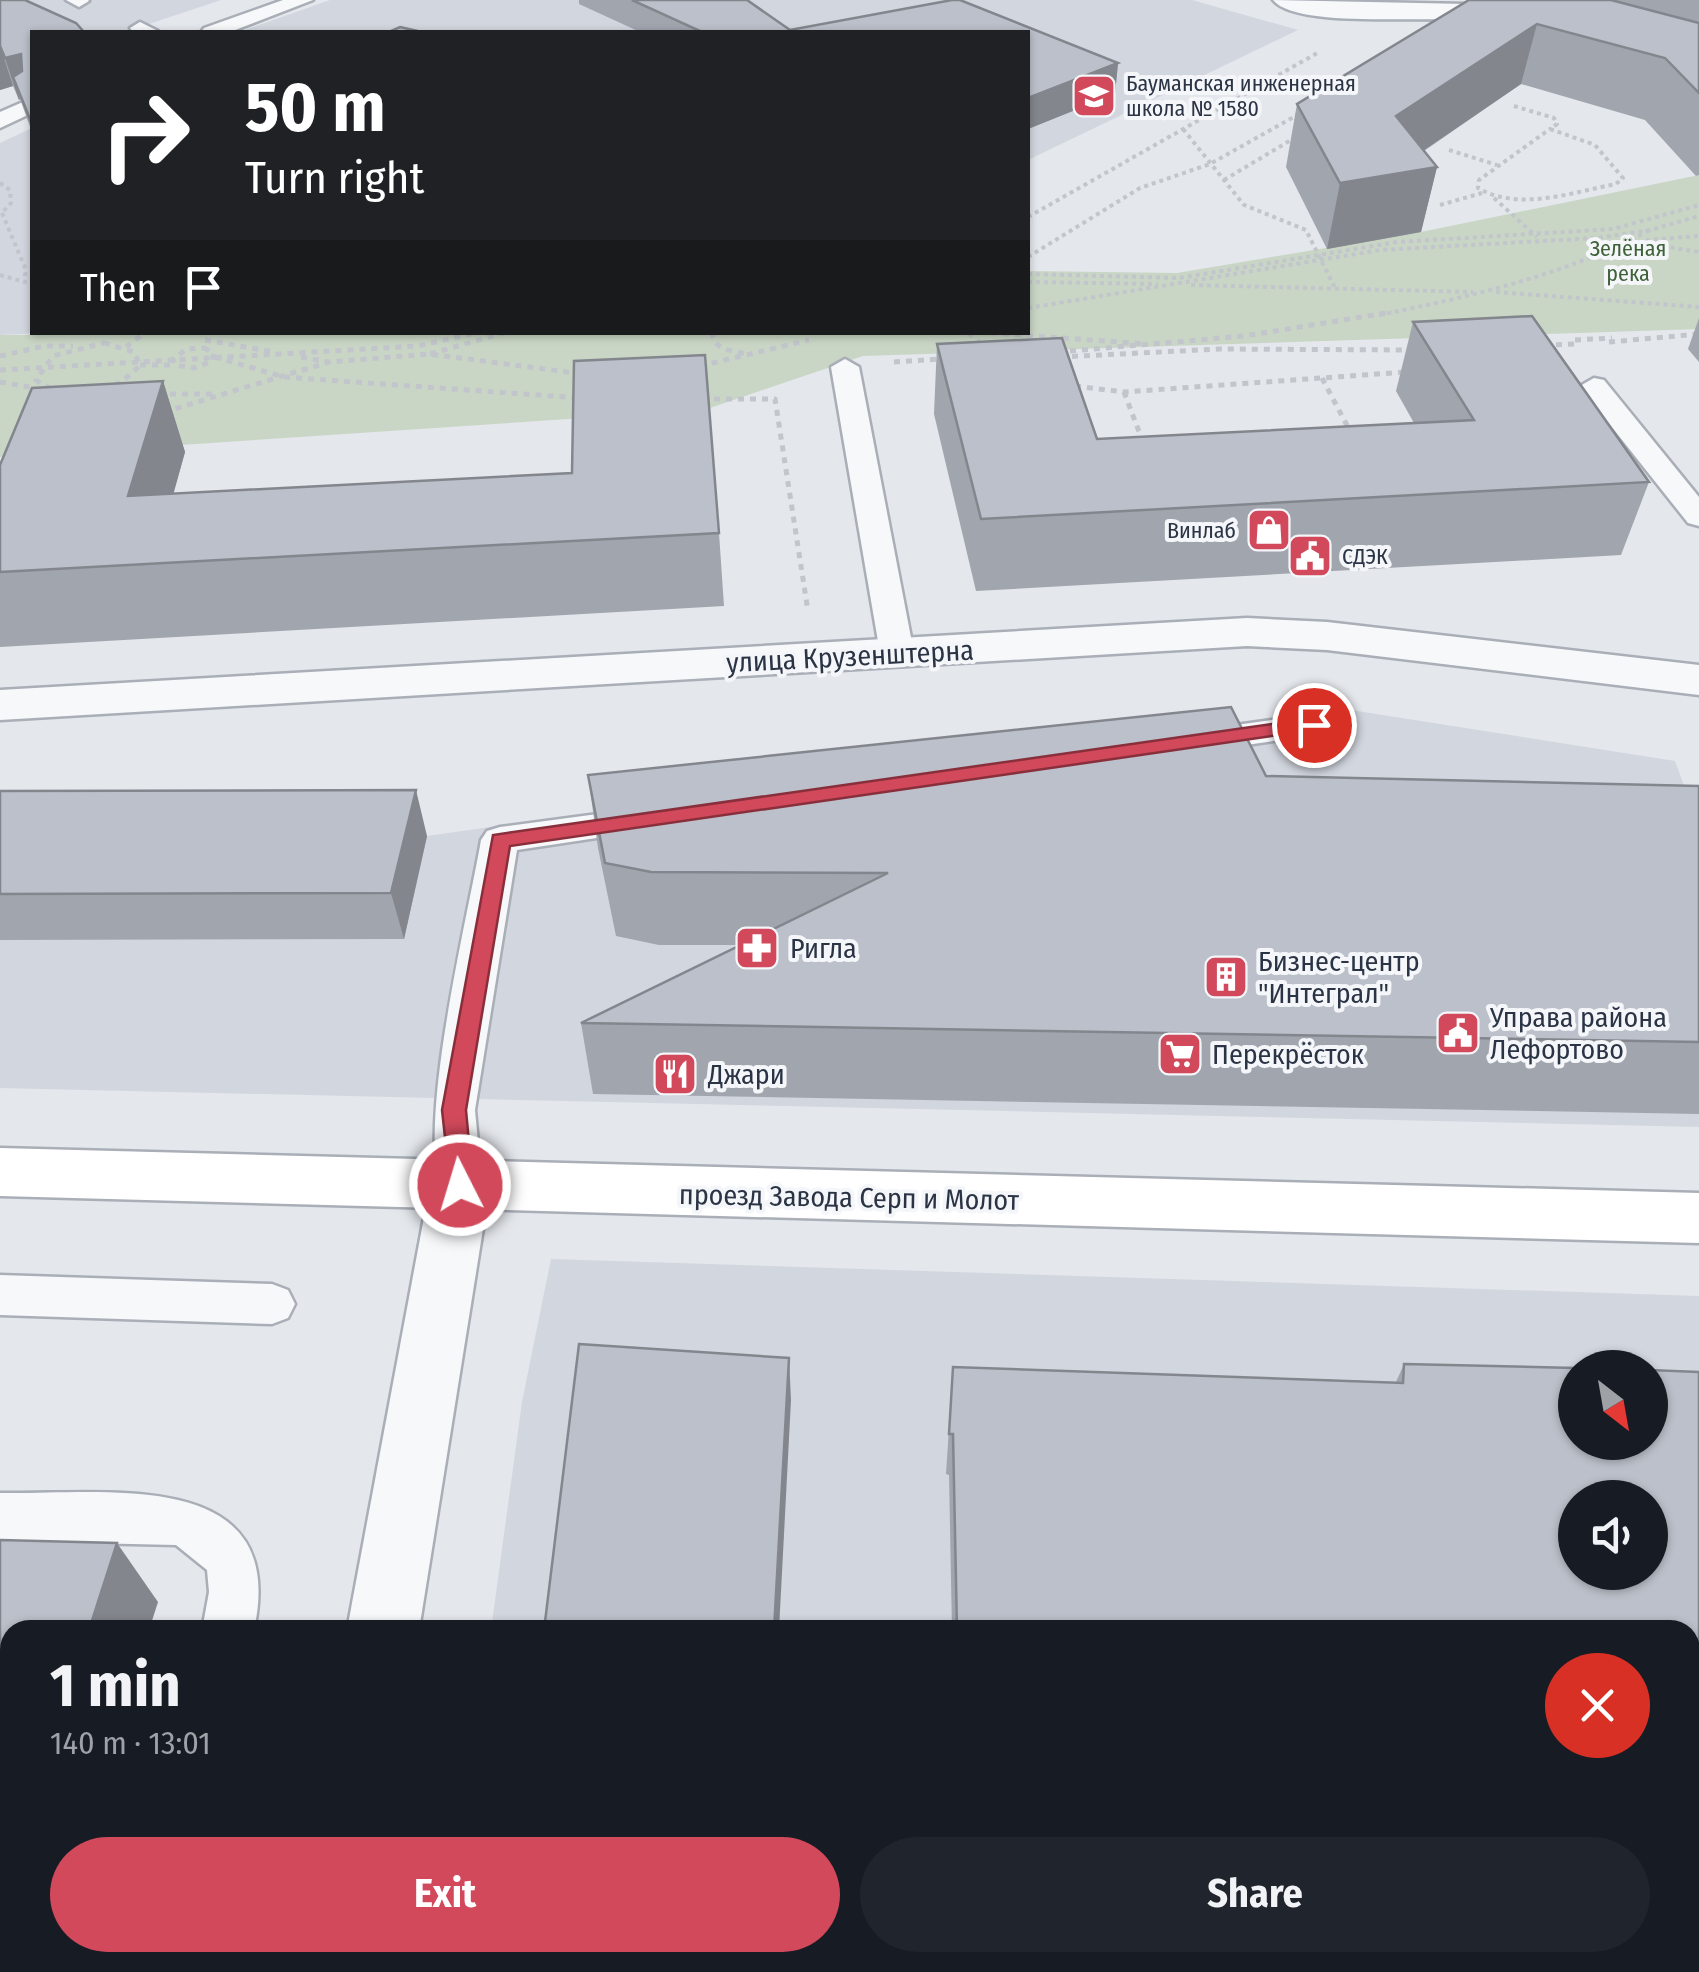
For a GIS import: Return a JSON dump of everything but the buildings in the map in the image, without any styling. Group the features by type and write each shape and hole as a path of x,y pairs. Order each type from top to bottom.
{"street":[{"path":"1287,0 1342,11 1390,12 1433,6 1548,34"},
{"name":"улица Крузенштерна","path":"0,706 1280,633 1699,680"},
{"name":"проезд Завода Серп и Молот","path":"0,1172 1699,1218"},
{"path":"385,1620 460,1185"}],"lane":[{"path":"217,30 303,0"},
{"path":"0,121 30,106"},
{"path":"846,366 897,653"},
{"path":"1594,386 1699,517"},
{"path":"1160,747 1314,725"},
{"path":"460,1185 454,1110 500,840 694,812"},
{"path":"0,1296 272,1304"},
{"path":"0,1518 180,1522 207,1533 234,1566 238,1596 231,1620"}],"path":[{"path":"1030,216 1390,12"},
{"path":"1030,256 1140,188 1210,164 1311,106"},
{"path":"1514,106 1554,118 1557,124 1478,180 1483,193 1520,200 1616,184 1623,178 1595,145 1550,129"},
{"path":"1183,129 1244,205 1301,226 1335,288"},
{"path":"1224,180 1306,131"},
{"path":"1449,150 1498,166"},
{"path":"0,184 10,190 1,214 26,270 24,280"},
{"path":"1440,205 1483,193"},
{"path":"1494,197 1543,243"},
{"path":"1030,308 1176,285 1397,242 1613,229 1699,205"},
{"path":"1030,278 1179,278 1402,248 1543,243 1650,230 1699,216"},
{"path":"1430,349 1049,355 1183,345 1336,323 1487,292 1569,267 1650,230"},
{"path":"1630,241 1699,236"},
{"path":"1630,241 1699,252"},
{"path":"0,275 30,283"},
{"path":"1030,278 1487,292 1699,306"},
{"path":"1542,344 1699,333"},
{"path":"126,347 136,335"},
{"path":"200,335 205,340 330,362"},
{"path":"0,370 174,362 197,367 215,357 418,346 467,335"},
{"path":"161,413 330,362 428,354 496,335"},
{"path":"712,335 712,341 720,348 753,355"},
{"path":"971,335 994,356"},
{"path":"1026,335 1183,345 1412,346"},
{"path":"695,367 822,336"},
{"path":"204,348 205,340"},
{"path":"0,356 45,346 104,344 126,347 140,363"},
{"path":"47,390 36,380 39,367 54,355 78,346"},
{"path":"174,362 186,349 204,348 215,357 284,377 585,398"},
{"path":"428,354 585,374"},
{"path":"846,366 947,361"},
{"path":"90,394 132,377 140,363"},
{"path":"1061,384 1124,392 1416,372"},
{"path":"1322,378 1354,443"},
{"path":"0,382 66,395 110,394"},
{"path":"1124,392 1146,450"},
{"path":"149,394 227,394"},
{"path":"699,398 775,399 816,658"}],"shaded area":[{"path":"0,0 221,0 131,30 30,30 30,80 0,90"},
{"name":"Бауманская инженерная школа № 1580","path":"330,0 1192,0 1298,30 1030,159 1030,30 245,30"},
{"path":"30,129 30,334 0,335 0,143"},
{"path":"1338,708 1675,761 1699,826 1699,1127 0,1088 0,837 427,836"},
{"path":"551,1259 1699,1296 1699,1620 492,1620 522,1402"}],"green space":[{"name":"Зелёная река","path":"1699,175 1699,329 863,356 704,410 0,457 0,335 1030,335 1030,271 1177,273 1421,232"}],"place":[{"name":"Бауманская инженерная школа № 1580","path":"1094,96"},
{"name":"Винлаб","path":"1269,530"},
{"name":"СДЭК","path":"1310,556"},
{"name":"Ригла","path":"757,948"},
{"name":"Бизнес-центр \"Интеграл\"","path":"1226,977"},
{"name":"Управа района Лефортово","path":"1458,1033"},
{"name":"Перекрёсток","path":"1180,1054"},
{"name":"Джари","path":"675,1074"}],"route":[{"path":"460,1185 454,1110 500,840 1314,725"}]}
